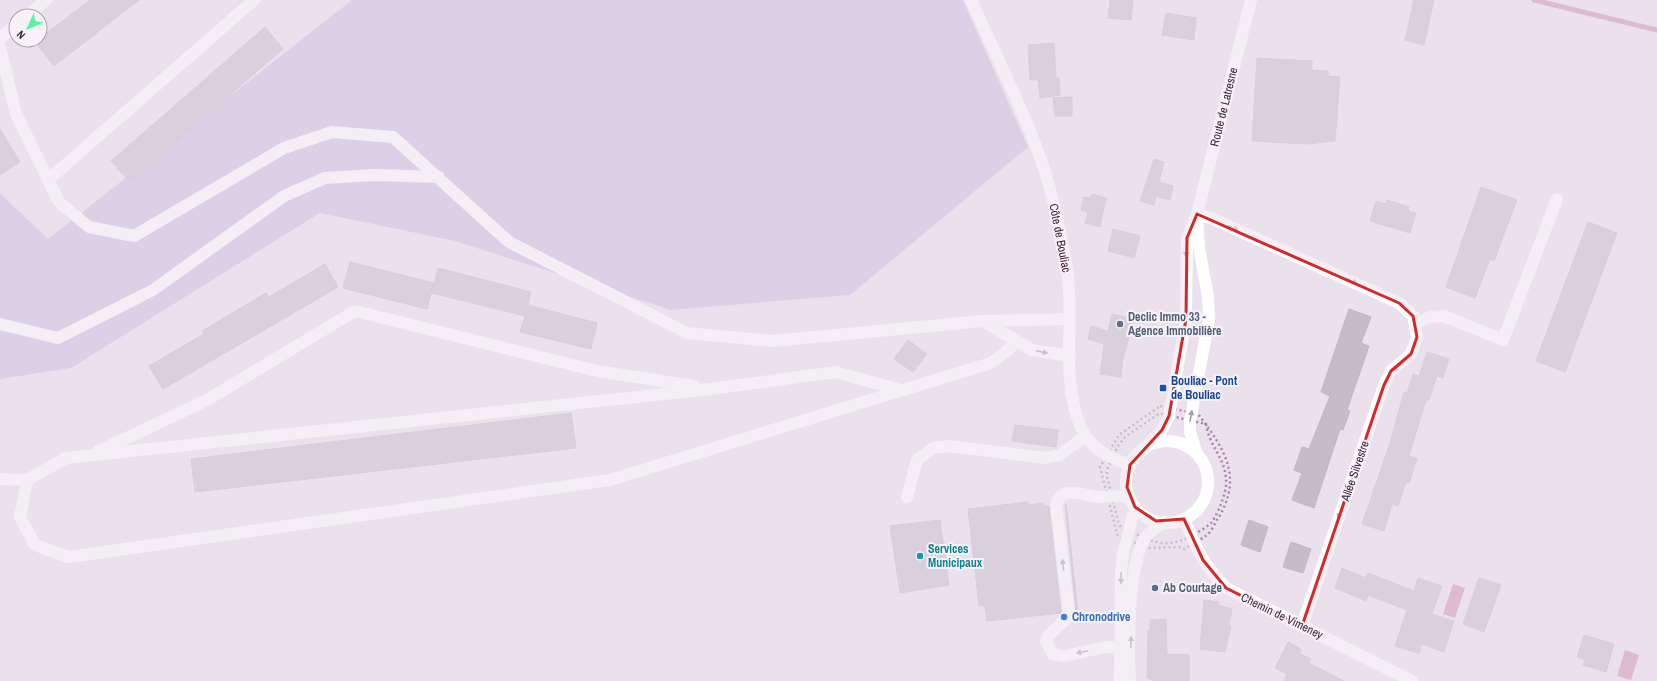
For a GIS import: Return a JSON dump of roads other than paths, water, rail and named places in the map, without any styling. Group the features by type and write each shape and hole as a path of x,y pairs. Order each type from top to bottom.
{"street":[{"path":"36,8 46,0"},
{"path":"48,180 254,0"},
{"name":"Côte de Bouliac","path":"971,0 1026,121 1047,178 1067,269 1072,396 1079,424 1085,436 1098,450 1107,456 1130,465"},
{"name":"Route de Latresne","path":"1147,446 1162,430 1170,408 1186,319 1187,238 1197,214 1251,0"},
{"path":"0,38 8,32"},
{"path":"0,47 16,114 48,180 59,202 89,227 134,236 284,148 332,132 393,136 509,242 687,333 773,341 983,321 1069,319"},
{"path":"0,324 58,338 153,290 284,196 325,178 373,175 439,177"},
{"path":"1197,214 1211,218 1399,303 1413,316 1416,323 1430,317 1444,316 1503,340 1557,199"},
{"name":"Route de Latresne","path":"1197,214 1199,248 1207,284 1209,319 1192,412 1190,432 1197,454"},
{"path":"1186,285 1207,284"},
{"path":"90,455 131,434 207,400 356,311 597,371 711,389"},
{"path":"983,321 1032,350 1070,356"},
{"name":"Allée Silvestre","path":"1302,626 1384,385 1391,371 1411,354 1417,337 1416,323"},
{"path":"27,480 20,517 35,545 69,558 610,480 991,363 1007,351 1016,341"},
{"path":"0,479 27,480 66,458 711,389 835,372 901,390"},
{"path":"907,497 916,460 933,448 948,446 1046,458 1060,454 1085,436"},
{"path":"1120,647 1106,647 1064,656 1056,656 1050,652 1046,640 1048,636 1067,618 1069,612 1056,505 1058,499 1064,494 1072,491 1100,497 1118,495 1132,502 1144,516 1156,521 1164,522 1184,519 1195,512 1202,502 1207,490 1208,477 1204,465 1197,454 1186,446 1173,441 1160,441 1147,446 1137,454 1130,465 1126,481 1132,502 1121,572 1120,681"},
{"name":"Chemin de Vimeney","path":"1184,519 1194,543 1210,572 1226,588 1412,681"},
{"path":"1130,681 1134,574 1144,538 1152,530 1164,522"}],"waterway":[{"path":"1534,0 1657,30"}],"place":[{"name":"Declic Immo 33 - Agence Immobilière","path":"1120,324"},
{"name":"Bouliac - Pont de Bouliac","path":"1163,388"},
{"name":"Services Municipaux","path":"920,556"},
{"name":"Ab Courtage","path":"1155,588"},
{"name":"Chronodrive","path":"1064,617"}]}
